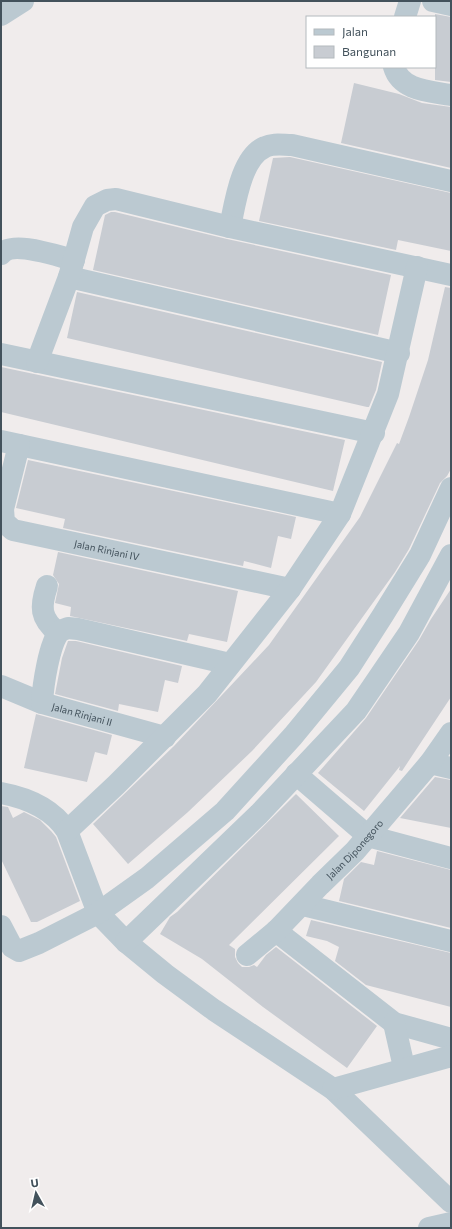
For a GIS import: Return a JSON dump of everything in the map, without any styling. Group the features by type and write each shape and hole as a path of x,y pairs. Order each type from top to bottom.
{"street":[{"path":"1,16 23,1"},
{"path":"406,16 410,1"},
{"path":"433,1 451,5"},
{"path":"394,68 397,76 411,87 451,95"},
{"path":"230,227 242,178 249,162 265,146 277,144 292,145 451,182"},
{"path":"37,362 71,268 83,227 96,206 108,200 116,199 230,227 451,275"},
{"path":"1,254 7,249 18,247 71,268 399,353"},
{"path":"67,831 165,737 207,694 290,589 340,514 388,394 399,353 417,267"},
{"path":"1,354 374,432"},
{"path":"10,443 340,514"},
{"name":"Jalan Rinjani IV","path":"10,443 3,509 4,522 12,530 290,589"},
{"path":"1,926 12,947 18,951 39,943 98,914 147,878 225,811 322,701 349,668 420,555 451,488"},
{"path":"126,942 235,838 356,711 409,633 451,555"},
{"path":"47,586 42,608 49,626 58,633"},
{"path":"42,703 44,676 58,633 64,629 78,629 230,664"},
{"name":"Jalan Rinjani II","path":"4,696 42,703 165,737"},
{"name":"Jalan Diponegoro","path":"247,954 276,932 368,836 430,763 451,733"},
{"path":"430,763 451,768"},
{"path":"296,774 368,836 451,858"},
{"path":"1,793 33,802 48,810 60,821 67,831 98,914 126,942 165,974 214,1010 332,1089 451,1202"},
{"path":"302,904 451,941"},
{"path":"276,932 394,1022 451,1039"},
{"path":"394,1022 404,1068"},
{"path":"332,1089 451,1056"},
{"path":"429,1228 451,1223"}],"building":[{"path":"435,14 451,17 451,82 435,80"},
{"path":"354,83 399,94 422,103 451,107 451,168 341,143"},
{"path":"290,157 451,193 451,251 398,240 396,250 259,221 273,158"},
{"path":"111,212 391,275 378,335 93,270 105,215"},
{"path":"445,287 451,288 451,469 440,483 409,549 395,572 316,682 252,751 188,812 128,864 93,824 174,746 269,645 360,517 397,443 399,444 409,417 428,360"},
{"path":"77,292 382,362 376,390 369,407 367,407 67,338"},
{"path":"1,367 345,440 333,491 1,412"},
{"path":"28,460 296,517 291,539 278,536 271,568 244,561 243,566 63,528 65,519 16,508"},
{"path":"58,552 238,591 227,642 189,634 187,641 70,616 71,607 55,603 59,584 53,575"},
{"path":"451,589 451,697 402,771 399,770 400,766 364,811 318,773 366,718 419,640"},
{"path":"68,641 76,641 182,666 178,683 165,680 158,712 119,704 118,711 55,694 62,658"},
{"path":"36,714 112,735 107,755 95,752 87,782 24,768"},
{"path":"435,777 451,780 451,828 400,818"},
{"path":"296,794 339,836 229,945 235,949 235,957 242,967 254,965 257,967 266,955 276,947 377,1026 347,1068 263,1007 202,959 160,934 170,917 177,912"},
{"path":"1,806 8,807 13,818 24,812 40,820 56,837 80,901 37,922 31,922 1,859"},
{"path":"377,851 451,870 451,928 339,901 344,879 361,862 374,865"},
{"path":"311,920 451,953 451,1007 366,985 335,961 339,947 327,941 306,936"}]}
